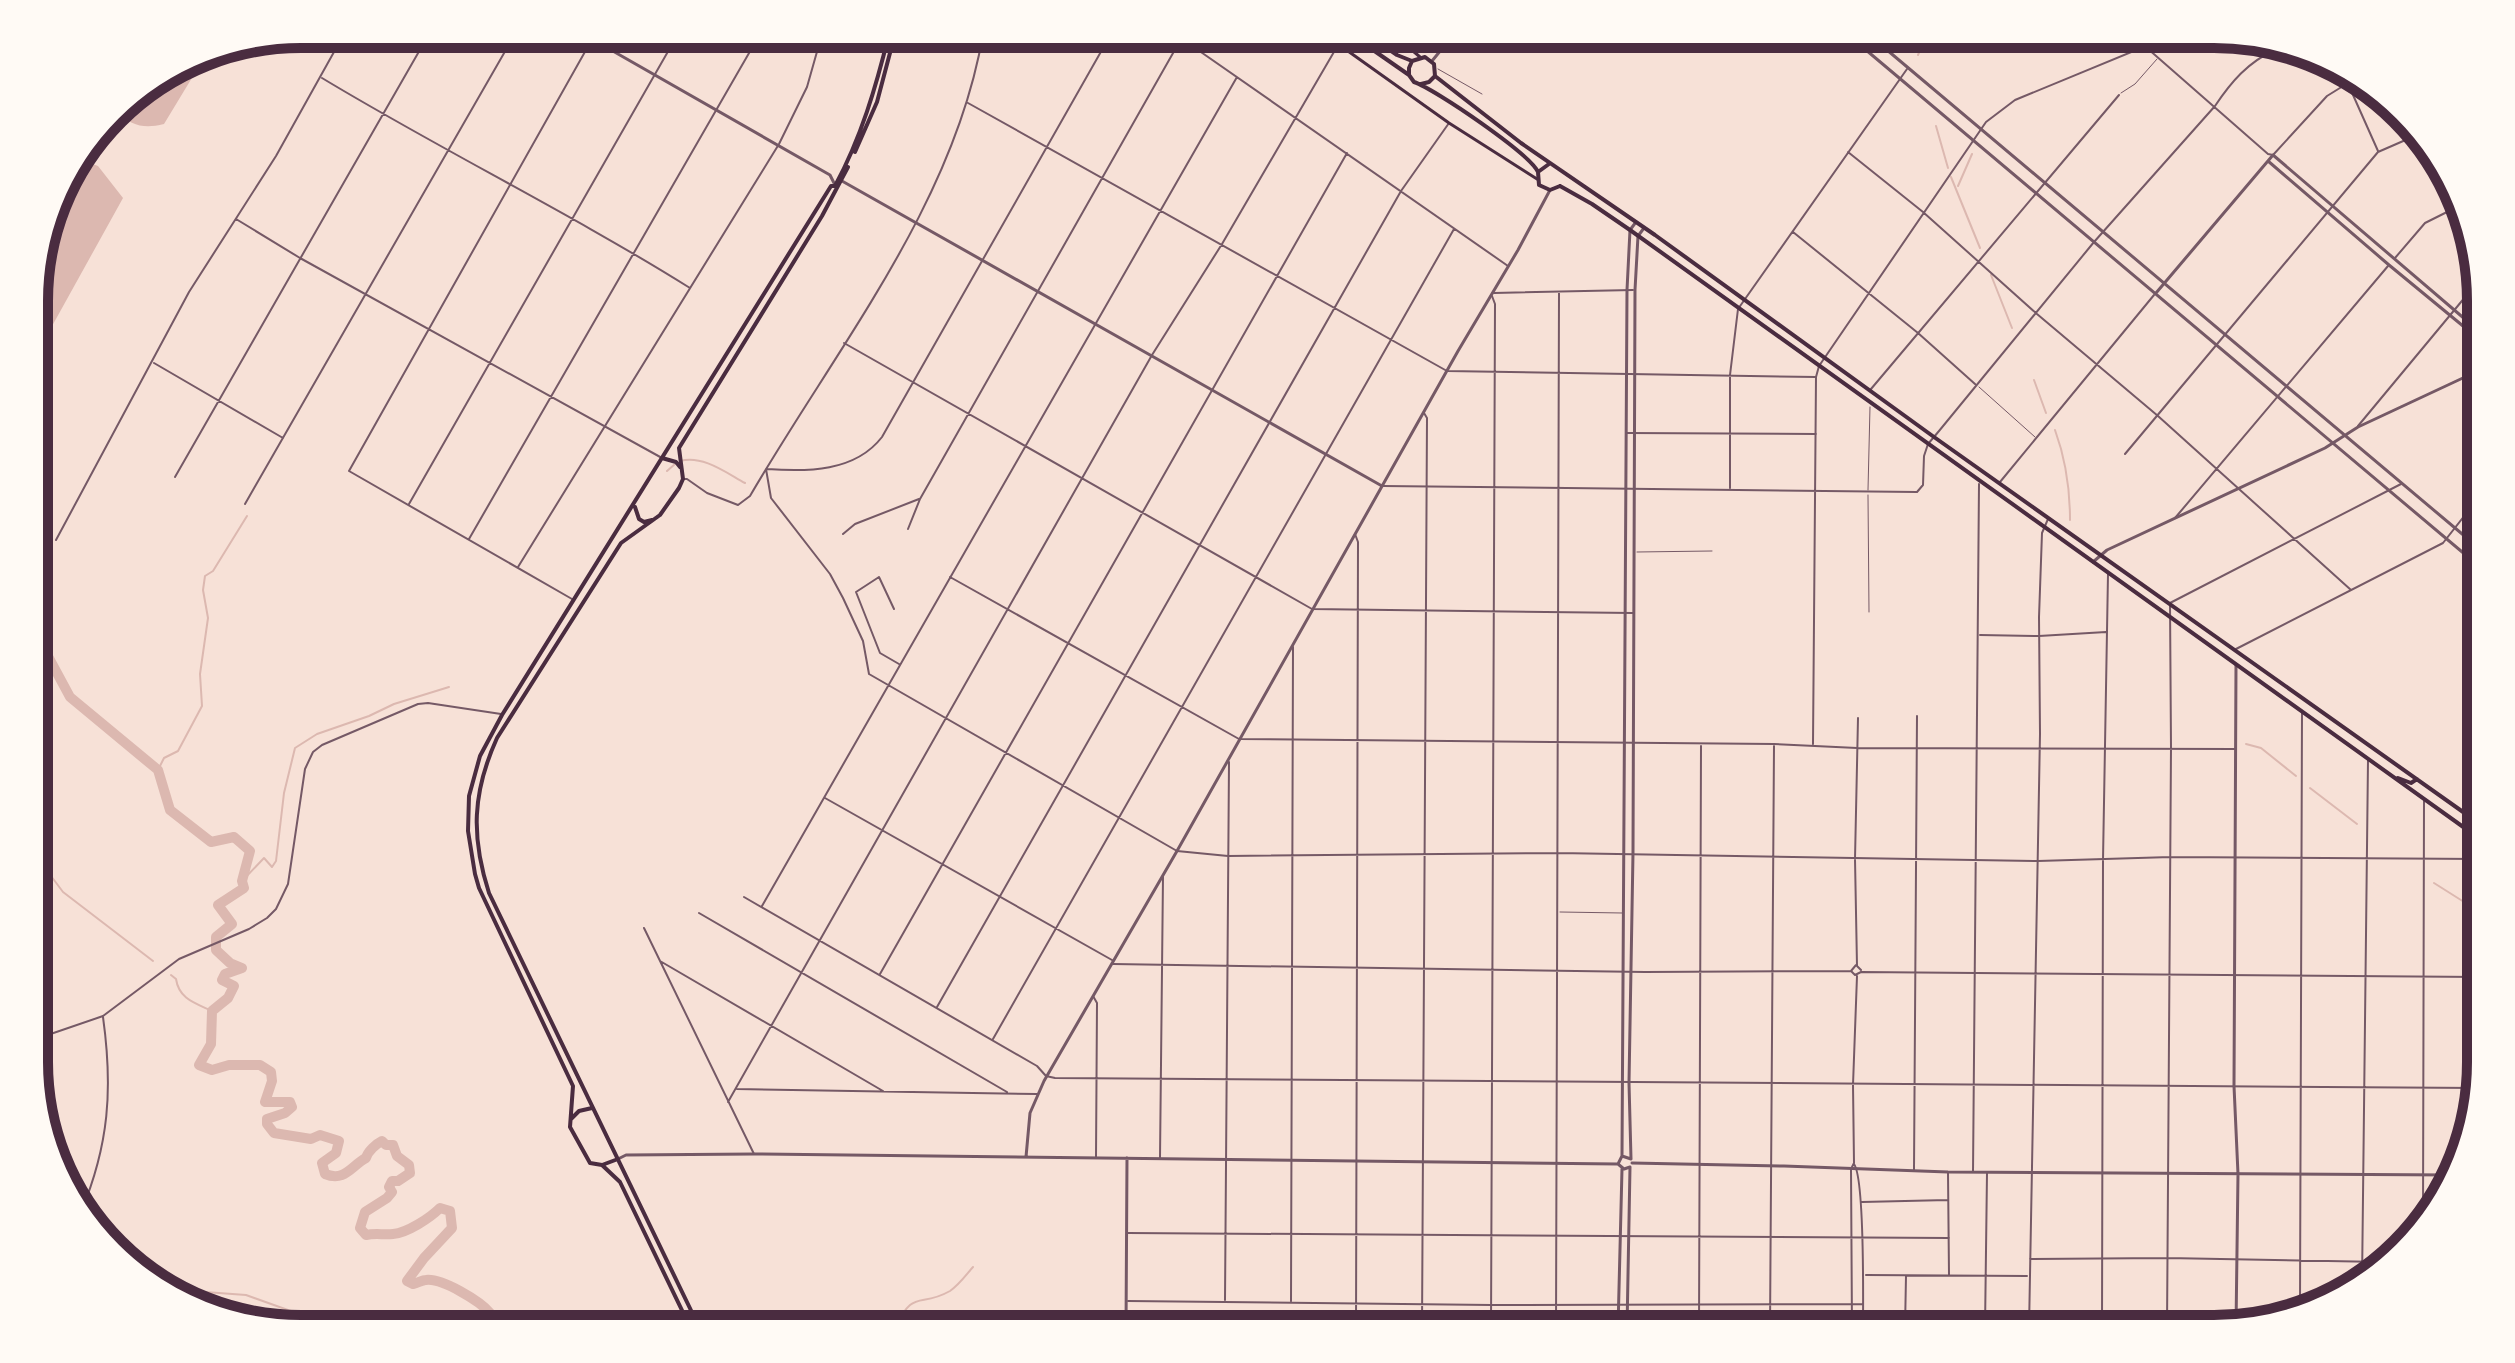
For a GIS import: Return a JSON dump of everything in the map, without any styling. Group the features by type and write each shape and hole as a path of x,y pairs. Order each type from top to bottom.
{"main road":[{"path":"618,1159 602,1165 590,1163 569,1121 573,1086 479,888 468,831 469,796 480,756 502,715 831,186 835,186 861,130 888,48"},
{"path":"693,1315 489,893 480,866 476,835 479,787 497,738 603,568 621,543 656,519 683,479 679,448 842,181 877,102 889,48"},
{"path":"1344,48 1449,123 1537,179"},
{"path":"1370,48 1409,75 1414,82 1510,145 1532,162 1538,172"},
{"path":"1387,48 1412,61"},
{"path":"1409,48 1420,57 1432,61 1436,68 1435,76 1421,84"},
{"path":"1409,75 1412,61 1420,57"},
{"path":"1435,76 1562,172 1693,262 2467,815"},
{"path":"1551,164 1538,172 1539,185 1550,190 1560,186 1562,172"},
{"path":"1560,186 1630,230 2467,830"},
{"path":"1686,271 1693,262"},
{"path":"662,458 676,462 682,470"},
{"path":"634,504 639,519 644,522 656,519"},
{"path":"2392,775 2411,783 2417,779"},
{"path":"569,1121 579,1111 592,1108"},
{"path":"602,1165 620,1182 684,1315"}],"street":[{"path":"56,540 189,292 276,156 337,48"},
{"path":"175,477 421,48"},
{"path":"245,504 507,48"},
{"path":"573,600 349,471 587,48"},
{"path":"608,48 830,175 835,186"},
{"path":"409,505 670,48"},
{"path":"469,540 752,48"},
{"path":"518,568 779,144 807,87 818,48"},
{"path":"683,479 738,505 750,496 917,222 968,103 980,48"},
{"path":"766,469 825,470 873,449 1103,48"},
{"path":"908,529 920,499 1176,48"},
{"path":"1194,48 1508,266"},
{"path":"728,1102 1152,355 1222,244 1336,48"},
{"path":"1432,61 1443,48"},
{"path":"1863,48 2467,556"},
{"path":"1884,48 2467,538"},
{"path":"1813,745 1816,377 1819,366 1973,140 2000,109 2138,48"},
{"path":"2148,48 2268,154 2273,155 2467,321"},
{"path":"842,181 1382,486 1917,492 1923,485 1924,456 1928,444 2094,242 2250,64 2268,54"},
{"path":"1730,489 1730,375 1738,309 1908,68"},
{"path":"321,77 383,115 634,253 690,288"},
{"path":"762,907 1237,77"},
{"path":"1999,483 2273,155 2327,96 2343,85"},
{"path":"2350,88 2378,152"},
{"path":"1870,390 2119,95"},
{"path":"968,103 1447,371 1816,377"},
{"path":"936,1008 1401,191 1449,123"},
{"path":"2125,454 2378,152 2408,139"},
{"path":"1848,152 1923,212 2158,416 2351,590"},
{"path":"879,975 1347,153"},
{"path":"2268,154 2268,161"},
{"path":"2268,161 2467,329"},
{"path":"2299,187 2303,182"},
{"path":"1026,1157 1030,1113 1046,1076 1177,851 1550,190"},
{"path":"2394,259 2425,223 2450,210"},
{"path":"235,218 300,258 662,458"},
{"path":"1618,1164 1622,1156 1627,290 1630,230 1636,222"},
{"path":"1627,1314 1631,1163 1635,269 1638,236 1644,228"},
{"path":"992,1040 1454,229"},
{"path":"1792,231 1918,333 1977,386"},
{"path":"2174,518 2389,265"},
{"path":"1629,268 1635,269"},
{"path":"1493,294 1635,290"},
{"path":"1555,1314 1559,293"},
{"path":"1491,1314 1493,294"},
{"path":"2358,427 2467,295"},
{"path":"844,343 1312,609 1634,613"},
{"path":"153,362 283,438"},
{"path":"2093,562 2100,554 2467,376"},
{"path":"1422,1314 1427,486 1427,418 1423,412"},
{"path":"1626,433 1816,434"},
{"path":"766,469 771,498 830,574 843,598 863,641 869,674 1177,851 1228,856 1633,853 1977,861 2171,857 2467,859"},
{"path":"1973,1172 1979,482"},
{"path":"2167,1314 2170,603 2402,484"},
{"path":"843,534 855,524 920,499"},
{"path":"2235,649 2447,538 2467,513"},
{"path":"2029,1314 2037,973 2039,636 2043,526 2049,518"},
{"path":"1355,534 1358,542 1356,1314"},
{"path":"2102,1314 2103,860 2108,573"},
{"path":"894,609 879,577 856,592 880,653 900,665"},
{"path":"950,577 1239,739 1774,744 1857,748 2236,749"},
{"path":"1978,635 2039,636 2107,632"},
{"path":"1291,1302 1293,644"},
{"path":"2236,665 2236,1313"},
{"path":"48,1035 103,1016 169,965 267,918 284,897 305,769 313,752 322,745 418,704 496,711 502,715"},
{"path":"2300,1300 2302,712"},
{"path":"1914,1171 1917,716"},
{"path":"1858,718 1855,859 1857,966 1861,972"},
{"path":"1699,1314 1701,743"},
{"path":"1770,1314 1774,744"},
{"path":"1225,1302 1229,757"},
{"path":"2361,1267 2365,1174 2368,758"},
{"path":"824,798 1056,928 1112,963 1631,972 1851,971 1857,975"},
{"path":"2422,1204 2424,799"},
{"path":"1160,1159 1163,874"},
{"path":"744,897 1037,1066 1046,1076 1096,1079 2465,1088"},
{"path":"699,913 1007,1092"},
{"path":"644,928 754,1154"},
{"path":"660,961 886,1093"},
{"path":"1851,971 1852,967 1857,966"},
{"path":"1857,975 1861,972 1915,972 2467,977"},
{"path":"1853,1314 1851,1169 1854,1163 1857,975"},
{"path":"1093,995 1097,1003 1096,1158"},
{"path":"87,1196 101,1156 107,1121 108,1056 103,1016"},
{"path":"736,1089 1037,1094"},
{"path":"618,1159 626,1155 754,1154 1618,1164"},
{"path":"1622,1156 1626,1155 1631,1163"},
{"path":"1126,1315 1127,1158"},
{"path":"1622,1169 1631,1163 1948,1172 2441,1175"},
{"path":"1854,1163 1858,1170 1861,1202 1863,1314"},
{"path":"1618,1164 1622,1169 1618,1314"},
{"path":"1948,1172 1949,1275"},
{"path":"1905,1311 1985,1312 1987,1172"},
{"path":"1861,1202 1949,1200"},
{"path":"1127,1233 1949,1238"},
{"path":"2029,1259 2236,1258 2368,1261"},
{"path":"1863,1275 2028,1276"},
{"path":"1905,1314 1906,1275"},
{"path":"1126,1301 1491,1305 1863,1304"}],"lane":[{"path":"2119,95 2135,84 2158,58"},
{"path":"1436,68 1482,94"},
{"path":"1977,386 2036,437"},
{"path":"1869,612 1870,402"},
{"path":"1626,552 1712,551"},
{"path":"1558,912 1622,913"}],"shaded area":[{"path":"196,71 164,124 138,125 127,120 161,91"},
{"path":"90,163 98,166 123,198 49,332 50,268 57,236 67,204"}],"waterway":[{"path":"1918,55 1921,48"},
{"path":"1936,126 1948,168"},
{"path":"1958,186 1972,154"},
{"path":"1951,177 1980,248"},
{"path":"1991,275 2012,328"},
{"path":"2034,380 2046,413"},
{"path":"2055,430 2067,474 2070,520"},
{"path":"680,461 705,462 745,483"},
{"path":"667,471 675,464"},
{"path":"158,770 164,758 178,751 202,706 200,674 208,618 203,590 205,576 213,571 247,516"},
{"path":"49,657 70,697 158,770 170,810 211,842 234,837 250,851 242,881 244,888 218,905 232,924 216,937 216,950 230,963 242,968 225,974 222,980 234,986 228,998 212,1011 211,1044 199,1065 212,1070 229,1065 260,1065 271,1072 272,1081 265,1102 290,1102 292,1107 267,1119 267,1124 274,1133 311,1139 320,1135 339,1141 336,1153 322,1163 325,1174 343,1175 382,1141 393,1145 397,1156 409,1165 410,1173 398,1181 392,1181 389,1187 392,1192 365,1212 360,1228 366,1235 399,1233 440,1208 450,1211 452,1228 407,1281 413,1284 433,1280 451,1286 485,1308 490,1315"},
{"path":"242,881 264,858 272,867 276,861 284,793 295,748 317,734 394,704 449,687"},
{"path":"2246,744 2261,748 2296,776"},
{"path":"2310,788 2357,824"},
{"path":"48,872 63,892 153,961"},
{"path":"2434,883 2467,904"},
{"path":"171,975 184,996 212,1011"},
{"path":"902,1315 913,1303 950,1291 973,1267"},
{"path":"194,1291 246,1295 302,1315"}]}
